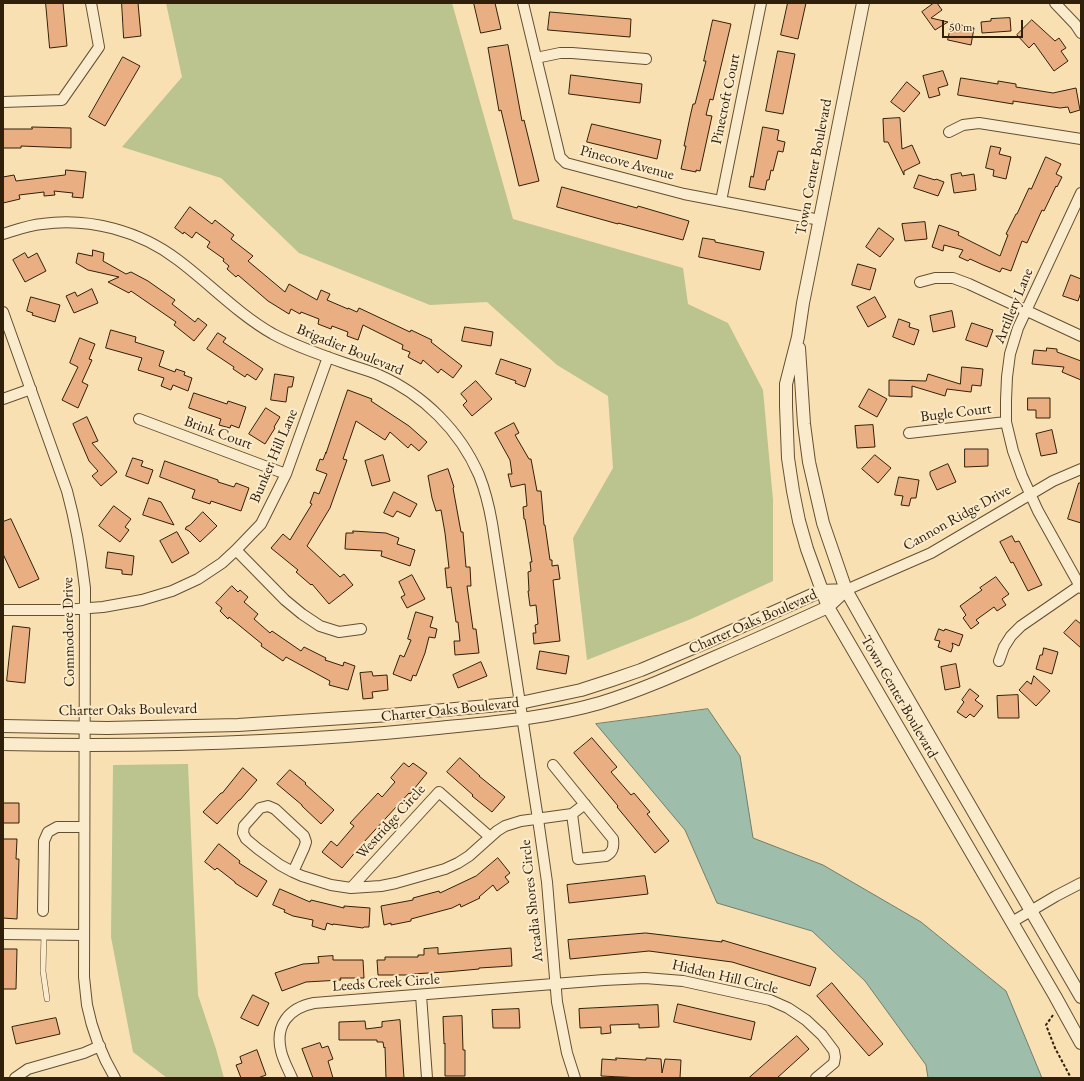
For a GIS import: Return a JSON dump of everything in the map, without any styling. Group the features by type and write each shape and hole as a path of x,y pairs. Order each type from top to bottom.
{"street":[{"path":"3,102 62,100 99,47 91,3"},
{"name":"Pinecove Avenue","path":"523,3 560,157 566,163 684,194 820,220"},
{"name":"Pinecroft Court","path":"721,201 761,3"},
{"name":"Town Center Boulevard","path":"863,3 803,303 798,337 786,384 788,458 799,520 807,549 828,607 1081,1043"},
{"path":"1055,3 1075,24 1081,34"},
{"path":"536,58 560,53 572,53 646,59"},
{"path":"949,132 963,125 979,123 1081,139"},
{"name":"Artillery Lane","path":"1080,587 1038,511 1022,476 1013,451 1006,422 1006,400 1010,354 1018,328 1081,193"},
{"name":"Brigadier Boulevard","path":"3,234 41,224 64,222 82,223 117,229 133,235 157,246 178,260 242,313 272,333 297,345 379,375 408,390 434,411 452,431 467,452 479,476 488,501 523,719"},
{"path":"920,282 935,278 953,278 1081,336"},
{"name":"Commodore Drive","path":"3,312 67,490 79,538 85,588 84,976 87,1005 94,1031 115,1078"},
{"name":"Town Center Boulevard","path":"798,337 804,424 809,462 823,523 846,590 1081,997"},
{"name":"Bunker Hill Lane","path":"3,610 85,609 142,600 172,591 198,579 222,563 261,524 286,474 328,357"},
{"path":"3,399 31,389"},
{"name":"Brink Court","path":"139,419 286,474"},
{"name":"Bugle Court","path":"909,433 1006,422"},
{"name":"Cannon Ridge Drive","path":"846,590 931,553 1052,481 1081,469"},
{"path":"236,550 285,600 320,626 339,632 361,629"},
{"path":"999,661 1011,636 1022,626 1080,587"},
{"name":"Charter Oaks Boulevard","path":"3,726 84,728 238,725 390,715 520,703 582,690 634,672 707,642 822,591 846,590"},
{"name":"Charter Oaks Boulevard","path":"3,744 84,745 239,742 389,733 523,719 562,713 600,703 670,677 828,607 846,590"},
{"name":"Arcadia Shores Circle","path":"523,719 547,882 557,1002 562,1031 574,1078"},
{"path":"553,765 613,839 613,849 610,854 606,856 578,859 572,814"},
{"name":"Westridge Circle","path":"351,888 439,792 490,837"},
{"path":"293,872 306,842 304,836 276,809 268,806 260,808 244,826 243,833 246,839 280,865 293,872 316,881 351,888 381,886 396,883 445,869 469,856 497,831 505,826 521,821 572,814 585,804"},
{"path":"44,911 44,842 48,832 56,827 84,827"},
{"path":"1012,922 1081,883"},
{"path":"3,934 83,935"},
{"name":"Hidden Hill Circle","path":"555,984 645,978 666,979 683,981 770,1000 788,1008 806,1020 822,1035 834,1051 834,1063 816,1078"},
{"name":"Leeds Creek Circle","path":"292,1078 282,1053 280,1041 281,1029 285,1020 291,1013 306,1005 314,1003 555,984"},
{"path":"421,995 427,1078"},
{"path":"15,1078 28,1068 84,1053 100,1046"}],"lane":[{"path":"44,934 43,971 47,1000"}],"path":[{"path":"1059,1004 1046,1025 1055,1048 1071,1078"}],"green space":[{"path":"166,3 452,3 513,219 683,268 688,304 728,323 763,390 773,500 773,581 691,619 587,660 573,538 613,468 608,396 557,365 487,302 430,305 299,253 221,178 122,147 182,77"},
{"path":"188,764 198,995 224,1078 167,1078 133,1052 111,937 113,765"}],"shaded area":[{"path":"708,709 740,756 753,838 823,865 921,922 1006,991 1042,1078 928,1078 926,1065 865,981 812,931 717,903 685,830 596,724"}],"building":[{"path":"46,3 63,3 67,46 50,48"},
{"path":"122,3 138,3 141,36 124,38"},
{"path":"474,3 495,3 501,29 481,33"},
{"path":"788,3 806,3 798,39 781,35"},
{"path":"934,3 937,3 942,10 931,18 948,22 935,30 922,12"},
{"path":"550,12 631,19 630,37 548,30"},
{"path":"1010,18 1011,31 982,33 981,22 991,21 991,19"},
{"path":"713,20 731,24 713,100 710,99 706,115 712,116 700,171 696,170 696,172 681,169 690,117 693,104 695,104 706,61 704,61"},
{"path":"1032,20 1055,41 1059,38 1066,48 1061,51 1068,61 1054,71 1034,43 1029,48 1017,35"},
{"path":"952,23 974,28 971,45 948,40"},
{"path":"508,45 522,121 524,120 539,181 519,186 501,110 499,111 488,48"},
{"path":"778,51 795,54 783,114 766,111"},
{"path":"123,57 140,66 105,126 89,117"},
{"path":"943,71 948,85 938,88 940,95 929,98 923,76"},
{"path":"571,75 642,84 640,103 569,94"},
{"path":"961,78 998,84 998,81 1016,84 1016,87 1053,93 1076,88 1080,110 1070,113 1068,107 1060,108 1013,101 1013,104 958,95"},
{"path":"907,82 920,93 904,112 891,102"},
{"path":"900,118 902,149 912,145 920,163 904,171 904,175 888,142 884,142 883,119"},
{"path":"592,124 661,140 657,159 587,142"},
{"path":"32,127 71,128 71,148 21,146 21,148 3,148 3,129 32,129"},
{"path":"763,127 779,130 777,140 785,142 783,152 778,151 773,171 771,170 765,190 749,187 751,176 753,177"},
{"path":"991,146 1001,148 999,154 1011,157 1006,179 993,176 994,170 986,168"},
{"path":"1046,157 1061,164 1056,174 1062,177 1044,211 1042,210 1027,243 1022,241 1011,271 1002,268 1000,272 970,259 968,261 959,257 963,250 944,245 943,251 932,247 939,225 959,232 958,235 1000,256 1008,235 1006,234 1029,188 1031,189"},
{"path":"66,170 86,172 83,198 72,197 73,193 54,191 55,195 44,196 44,192 19,195 20,199 3,203 3,177 14,175 16,181 65,175"},
{"path":"961,173 962,176 974,174 976,190 954,193 951,175"},
{"path":"919,175 944,182 938,196 914,188"},
{"path":"562,187 637,208 638,206 689,221 683,240 557,207"},
{"path":"190,207 212,224 215,220 234,235 231,239 253,256 248,261 285,292 289,284 317,300 321,290 330,294 327,300 357,312 359,308 410,332 411,330 432,340 431,342 462,366 453,378 441,369 438,373 423,360 421,364 408,357 410,352 402,349 403,345 363,325 358,340 347,336 348,332 332,326 331,329 318,324 319,319 301,312 300,314 291,309 289,314 268,301 238,275 236,277 227,269 229,266 223,261 224,259 207,247 210,242 196,232 192,238 175,228"},
{"path":"925,222 927,239 905,241 902,224"},
{"path":"879,228 894,239 880,257 866,247"},
{"path":"703,238 715,240 715,242 764,252 760,270 699,257"},
{"path":"93,250 104,253 103,261 126,274 131,272 148,281 175,300 172,304 195,322 198,318 207,325 194,341 174,325 176,322 131,291 129,293 108,282 119,277 88,270 76,263 78,253 92,256"},
{"path":"25,253 28,258 37,253 46,271 25,282 13,260"},
{"path":"858,264 876,269 870,290 852,285"},
{"path":"1071,275 1081,279 1081,292 1078,301 1063,296"},
{"path":"92,289 98,303 74,313 66,296 75,292 77,296"},
{"path":"31,297 60,305 55,322 32,315 33,313 27,311"},
{"path":"875,297 886,317 868,327 857,307"},
{"path":"952,311 955,327 933,332 930,316"},
{"path":"899,319 910,323 909,327 919,330 914,345 893,337"},
{"path":"972,323 993,330 987,347 966,340"},
{"path":"465,327 493,332 491,346 462,341"},
{"path":"111,330 136,337 135,342 164,351 159,366 175,372 176,369 185,372 184,375 192,378 188,391 173,385 171,390 161,386 164,378 138,370 142,358 106,348"},
{"path":"218,333 226,338 223,342 263,369 256,380 247,374 245,377 233,369 234,367 207,349"},
{"path":"80,338 95,344 89,359 92,360 82,382 88,385 78,408 62,400 78,367 70,363"},
{"path":"1047,348 1057,349 1057,352 1081,361 1081,380 1062,372 1064,367 1032,364 1034,350 1046,351"},
{"path":"501,359 531,369 525,387 515,383 516,381 496,374"},
{"path":"962,367 983,369 981,386 972,385 971,392 947,389 945,396 912,386 912,397 889,396 889,380 926,381 928,374 960,384"},
{"path":"275,374 294,377 292,387 288,387 286,402 271,400"},
{"path":"476,381 492,399 472,416 463,405 467,401 461,394"},
{"path":"869,389 887,399 877,417 859,407"},
{"path":"348,390 372,399 371,401 409,426 427,442 419,451 411,444 408,448 390,432 385,440 356,421 343,459 347,460 330,508 307,546 340,577 344,574 353,585 329,604 312,584 311,585 296,572 298,570 271,548 283,534 290,540 312,504 310,503 314,492 319,494 327,474 316,470 320,459 323,460 326,453"},
{"path":"194,393 227,404 228,401 246,407 239,428 231,425 230,428 219,425 221,419 189,408"},
{"path":"1028,398 1050,398 1050,418 1036,418 1036,410 1028,410"},
{"path":"266,408 280,417 265,444 249,434"},
{"path":"87,417 98,441 92,443 117,472 101,486 92,476 98,471 89,461 73,424"},
{"path":"514,423 519,433 515,435 529,459 531,459 537,491 541,491 544,525 550,560 552,560 552,566 558,565 560,579 553,580 560,641 534,644 533,633 536,633 535,625 538,624 536,605 530,606 528,591 528,572 531,571 530,562 532,562 524,519 523,507 527,506 525,484 511,487 508,474 512,474 510,460 495,433"},
{"path":"873,425 875,447 857,448 855,426"},
{"path":"1052,430 1057,453 1041,456 1036,434"},
{"path":"965,449 988,449 988,466 965,467"},
{"path":"383,455 390,481 372,486 365,461"},
{"path":"875,455 891,468 878,483 862,469"},
{"path":"133,458 143,461 141,466 153,470 148,484 126,476"},
{"path":"165,461 218,480 218,482 234,487 236,483 249,488 241,511 211,501 210,504 192,498 195,490 160,477"},
{"path":"948,464 956,482 937,490 930,472"},
{"path":"448,469 454,487 461,532 463,532 466,567 470,567 471,586 467,586 473,629 476,629 479,653 455,655 454,641 460,641 451,587 447,588 445,568 449,568 445,533 441,510 436,511 428,476"},
{"path":"899,477 919,480 916,498 911,498 909,506 901,505 903,496 895,495"},
{"path":"1079,483 1081,483 1081,523 1068,519"},
{"path":"394,492 417,504 410,517 397,511 393,517 384,513"},
{"path":"149,498 161,502 174,525 143,515"},
{"path":"114,506 131,519 125,527 129,530 120,542 99,526"},
{"path":"203,512 217,526 200,542 185,529"},
{"path":"11,519 39,579 19,588 3,554 3,522"},
{"path":"353,531 386,533 399,538 397,544 415,550 410,566 381,556 382,551 345,549 346,533 353,533"},
{"path":"177,532 189,553 172,563 160,541"},
{"path":"1012,536 1015,542 1019,541 1042,585 1028,591 1013,562 1011,563 1000,542"},
{"path":"108,552 134,556 132,575 122,574 122,570 106,568"},
{"path":"412,575 425,599 407,608 401,597 405,595 399,582"},
{"path":"996,577 1009,594 1002,599 1006,605 997,611 994,607 976,620 979,623 971,629 963,618 966,615 960,606 982,590 980,588"},
{"path":"232,586 238,592 240,590 248,597 244,602 258,614 254,619 270,633 272,631 301,651 304,647 326,658 325,660 343,666 344,662 355,666 348,690 329,685 330,681 286,657 283,661 261,646 262,644 229,617 228,619 220,611 222,608 216,603"},
{"path":"416,612 433,617 430,627 437,629 435,638 429,637 425,653 416,676 413,675 411,681 393,674 400,655 404,657 411,640 408,639"},
{"path":"1076,620 1081,624 1081,648 1064,633"},
{"path":"13,626 30,628 25,683 7,681"},
{"path":"939,629 944,631 945,629 963,635 959,646 952,643 953,646 951,652 938,647 940,641 935,640"},
{"path":"1044,648 1058,652 1052,674 1036,669 1040,655 1042,655"},
{"path":"540,651 569,656 566,674 537,669"},
{"path":"481,662 487,676 458,688 453,675"},
{"path":"956,664 960,687 945,690 941,667"},
{"path":"372,672 373,676 387,675 388,690 372,692 373,698 363,699 360,673"},
{"path":"1034,676 1050,691 1036,706 1019,690 1027,681 1031,684"},
{"path":"970,689 979,696 975,700 983,706 974,717 970,714 966,718 957,712 964,702 962,700"},
{"path":"1018,695 1019,718 998,718 997,696"},
{"path":"592,738 617,767 611,772 631,795 634,793 650,812 647,814 669,841 655,853 574,753"},
{"path":"460,758 505,797 492,812 472,796 473,795 447,772"},
{"path":"404,763 409,767 413,763 427,773 410,794 409,793 363,843 342,868 322,852 331,841 337,846 354,826 350,823 378,793 382,797 395,782 391,778"},
{"path":"243,768 257,780 217,824 203,812 222,793"},
{"path":"290,770 334,810 321,824 302,805 277,784"},
{"path":"3,803 19,803 19,823 3,823"},
{"path":"3,839 17,839 16,859 19,859 17,919 3,918"},
{"path":"219,844 240,861 239,863 267,881 257,897 235,883 217,868 215,870 205,862"},
{"path":"498,858 510,873 505,877 509,882 497,891 493,885 479,897 480,898 461,907 460,904 452,908 411,919 411,921 384,925 381,906 413,900 413,898 439,891 440,893 476,876"},
{"path":"645,876 648,894 569,903 567,885"},
{"path":"280,889 310,902 311,900 344,908 344,906 370,908 369,927 363,928 327,923 325,930 312,926 313,920 293,916 284,912 285,910 273,905"},
{"path":"646,933 722,942 722,940 816,968 810,986 732,962 649,951 570,959 568,940"},
{"path":"438,948 438,954 511,948 512,966 412,975 378,975 377,960 385,960 385,957 418,957 418,955 424,955 424,949"},
{"path":"3,949 17,949 16,989 3,989"},
{"path":"333,956 333,960 363,960 364,978 340,978 341,980 306,982 282,991 275,973 303,964 319,963 318,957"},
{"path":"832,983 883,1044 869,1056 817,996"},
{"path":"253,995 269,1003 258,1026 241,1018"},
{"path":"678,1004 755,1022 751,1040 674,1022"},
{"path":"658,1005 659,1027 639,1028 639,1024 610,1025 611,1033 601,1034 601,1027 580,1028 579,1009"},
{"path":"519,1009 520,1028 493,1028 492,1010"},
{"path":"462,1016 463,1050 465,1050 465,1076 445,1076 443,1017"},
{"path":"56,1018 60,1034 16,1044 12,1027"},
{"path":"400,1020 404,1078 386,1078 385,1047 384,1048 383,1042 377,1042 377,1040 339,1040 339,1022 365,1021 366,1029 382,1027 382,1022"},
{"path":"797,1036 809,1049 777,1078 749,1078"},
{"path":"320,1043 322,1048 328,1046 333,1059 328,1061 333,1078 313,1078 302,1049"},
{"path":"257,1050 266,1075 258,1078 241,1078 236,1065 242,1063 240,1057"},
{"path":"616,1058 646,1060 646,1058 661,1059 662,1073 665,1059 681,1060 680,1078 601,1076 602,1059 616,1060"}]}
